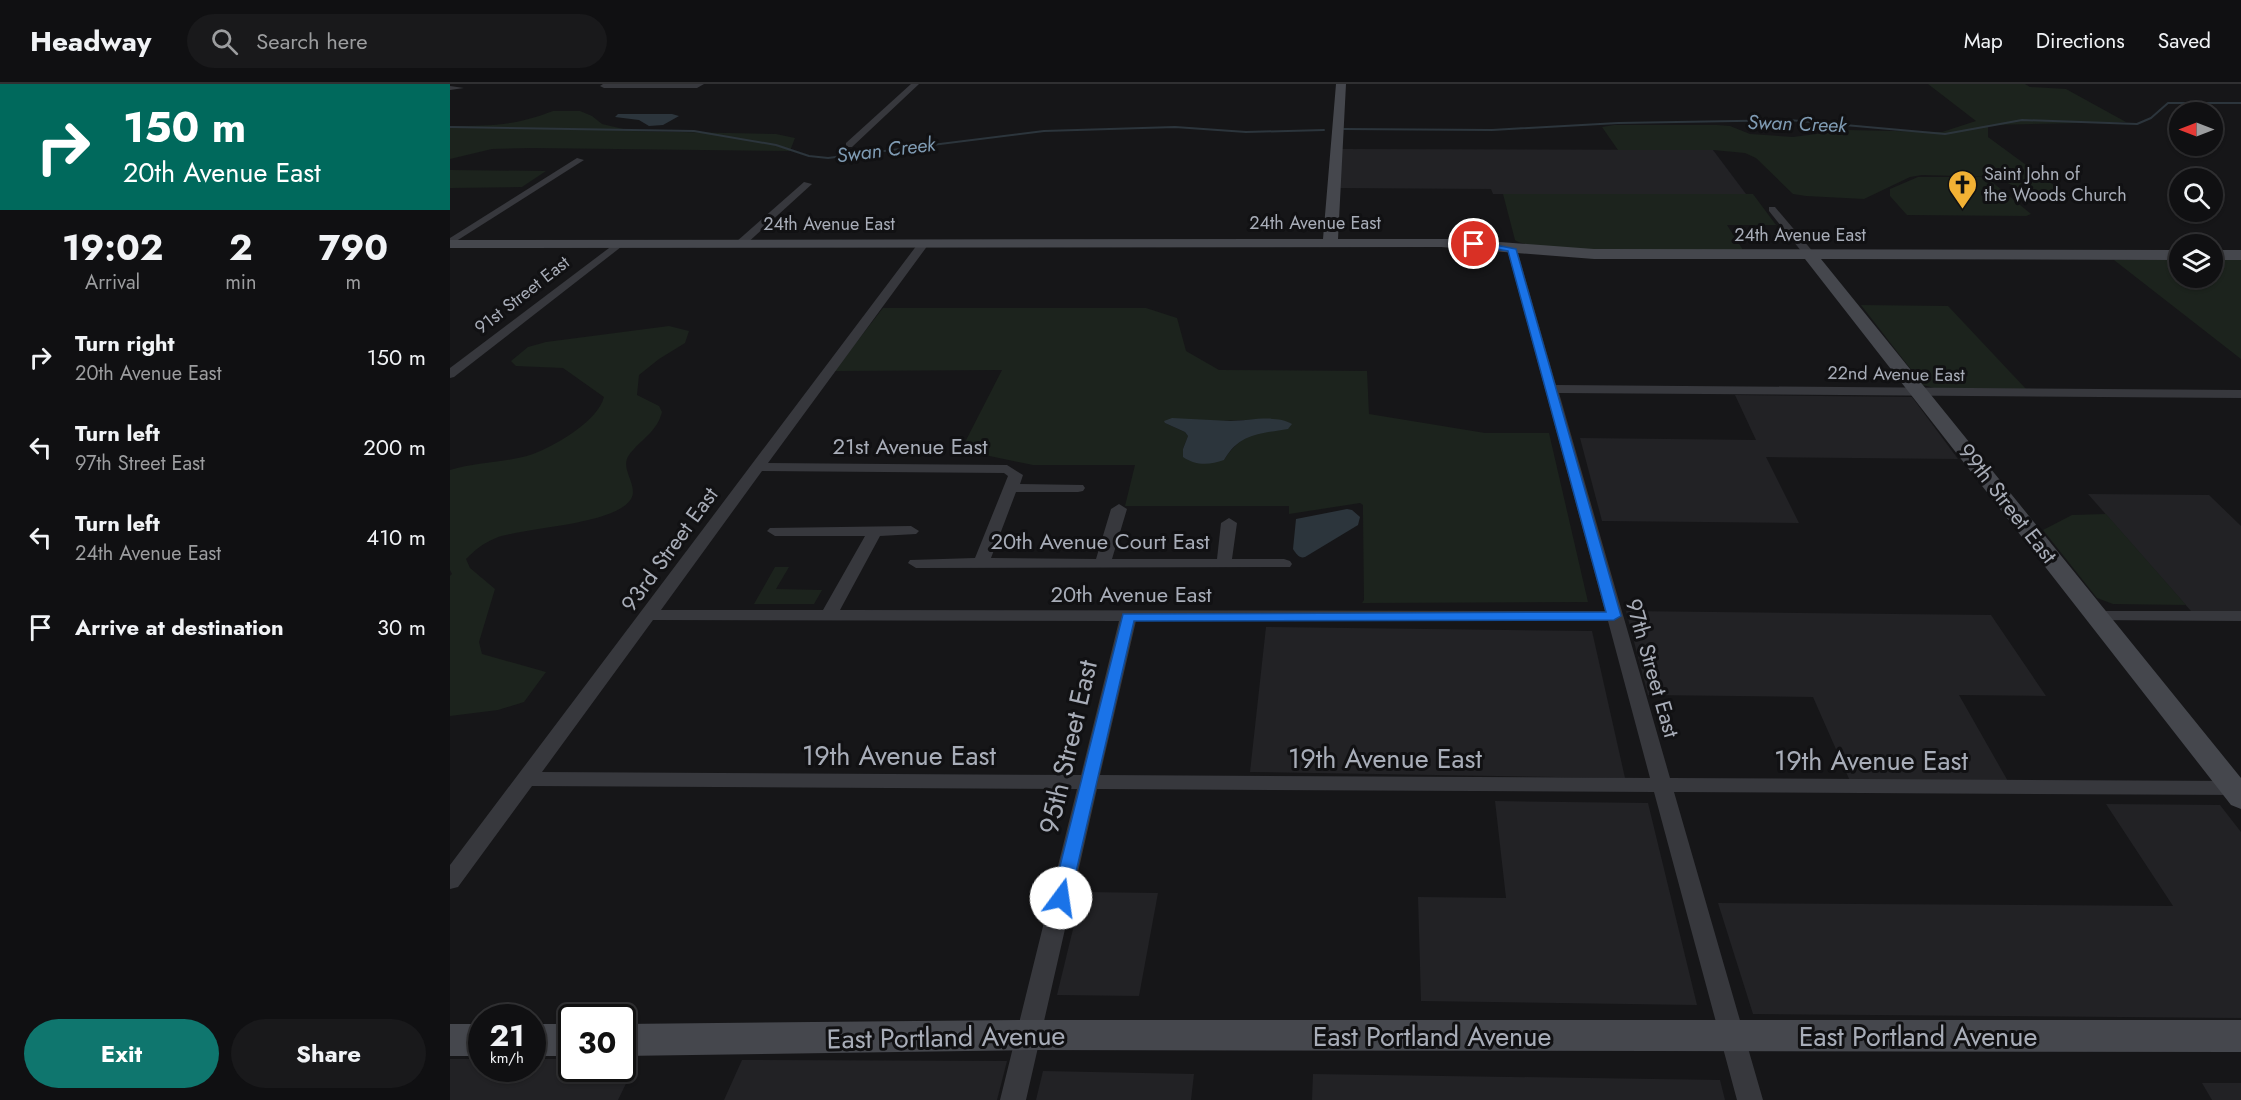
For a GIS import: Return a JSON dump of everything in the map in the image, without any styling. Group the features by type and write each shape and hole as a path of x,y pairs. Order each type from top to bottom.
{"street":[{"path":"849,145 915,84"},
{"path":"1330,242 1341,84"},
{"path":"604,86 698,85"},
{"path":"450,88 460,88"},
{"path":"450,243 580,160"},
{"path":"740,244 807,184"},
{"name":"99th Street East","path":"1772,209 1920,391 2238,792"},
{"name":"24th Avenue East","path":"450,243 1330,242 1474,244 1576,254 2169,255"},
{"name":"93rd Street East","path":"450,881 924,243"},
{"name":"91st Street East","path":"450,374 617,244"},
{"name":"97th Street East","path":"1512,249 1750,1100"},
{"path":"2223,255 2241,255"},
{"name":"22nd Avenue East","path":"1551,389 2241,394"},
{"name":"21st Avenue East","path":"758,467 1001,467 1016,475 1012,488"},
{"path":"981,563 1012,488 1078,488"},
{"path":"1102,564 1119,508"},
{"path":"1224,563 1229,523"},
{"path":"775,531 911,531"},
{"path":"828,616 875,531"},
{"name":"20th Avenue Court East","path":"916,564 1284,564"},
{"name":"20th Avenue East","path":"649,615 1614,616"},
{"path":"2097,616 2241,616"},
{"name":"95th Street East","path":"1013,1100 1128,617"},
{"name":"19th Avenue East","path":"528,779 2238,792"},
{"name":"East Portland Avenue","path":"636,1040 1028,1035 2241,1036"},
{"path":"450,1040 468,1040"}],"shaded area":[{"path":"1928,84 2025,84 2030,87 2066,89 2126,122 1988,125 1988,137 2070,197 2037,197 1995,177 1922,175 1910,177 1864,199 1793,194 1756,158 1745,153 1713,150 1618,150 1602,127 1717,125 1730,126 1750,134 1793,137 1847,130 1942,132 1976,121"},
{"path":"553,111 580,111 592,116 602,124 632,131 776,134 795,138 790,151 532,148 492,149 450,159 450,126 502,124 526,120"},
{"path":"618,114 679,116 663,125 649,126 639,120 615,117"},
{"path":"1340,149 1713,150 1746,194 1493,194 1491,189 1338,188"},
{"path":"450,170 546,171 522,187 450,188"},
{"path":"1918,177 1986,177 2031,214 2026,216 1907,215 1890,196 1890,189"},
{"path":"1503,194 1753,194 1776,225 1727,225 1743,250 1553,248 1528,245 1515,240"},
{"path":"2114,260 2169,260 2169,288 2223,288 2223,260 2241,260 2241,359"},
{"path":"1861,305 1948,306 2026,389 1934,388 1923,385"},
{"path":"883,308 1146,308 1177,318 1186,351 1219,370 1367,371 1369,414 1485,433 1549,433 1588,602 1362,603 1364,600 1363,505 1360,503 1289,514 1289,506 1125,506 1135,465 1033,465 961,450 1002,370 834,371","holes":["1272,419 1240,442 1224,460 1183,449 1188,436 1185,432 1165,423"]},
{"path":"669,326 689,331 685,343 639,375 637,395 659,406 662,412 656,425 627,460 627,471 633,488 631,499 622,508 607,515 496,538 487,542 466,559 470,568 495,589 479,642 482,654 546,672 524,702 498,710 450,716 450,576 452,574 450,570 450,470 512,459 542,450 564,439 585,423 600,406 604,397 563,368 516,366 511,361 528,347 546,342"},
{"path":"1735,395 1912,397 1958,459 1766,457 1799,523 1602,521 1580,438 1756,440"},
{"path":"1172,418 1230,421 1278,419 1292,424 1288,429 1251,436 1237,444 1224,460 1203,464 1183,457 1183,449 1188,436 1185,432 1165,423 1164,421"},
{"path":"2088,494 2209,495 2241,526 2241,611 2191,611"},
{"path":"1347,509 1360,517 1358,525 1305,557 1297,554 1293,549 1296,519"},
{"path":"2106,514 2186,605 2113,604 2097,598 2043,530 2072,515"},
{"path":"775,567 789,567 776,589 822,590 814,604 754,604"},
{"path":"1626,611 1991,615 2046,696 1959,695 2009,783 1850,781 1813,697 1648,695"},
{"path":"1266,627 1592,631 1625,778 1250,772"},
{"path":"1495,801 1648,803 1697,1005 1421,1001 1418,897 1506,898"},
{"path":"2106,804 2220,805 2241,832 2241,1018 1753,1014 1718,903 2173,906"},
{"path":"1082,892 1158,893 1139,996 1057,995"},
{"path":"450,1059 468,1059 468,1082 546,1082 546,1059 558,1059 558,1082 627,1082 618,1100 450,1100"},
{"path":"742,1060 1007,1061 997,1100 724,1100"},
{"path":"1043,1071 1194,1074 1191,1100 1036,1100"},
{"path":"1313,1074 1720,1080 1725,1100 1312,1100"},
{"path":"2202,1083 2241,1083 2241,1100 2212,1100"}],"waterway":[{"name":"Swan Creek","path":"1344,129 1492,130 1618,123 1789,120 1945,134 2022,120 2137,124 2151,118 2168,103 2241,103"},
{"name":"Swan Creek","path":"450,127 694,131 776,145 809,156 828,158 1044,131 1175,127 1246,132 1324,130"}],"place":[{"name":"Saint John of the Woods Church","path":"1963,210"}],"route":[{"path":"1061,898 1128,617 1614,616 1512,249 1474,244"}]}
